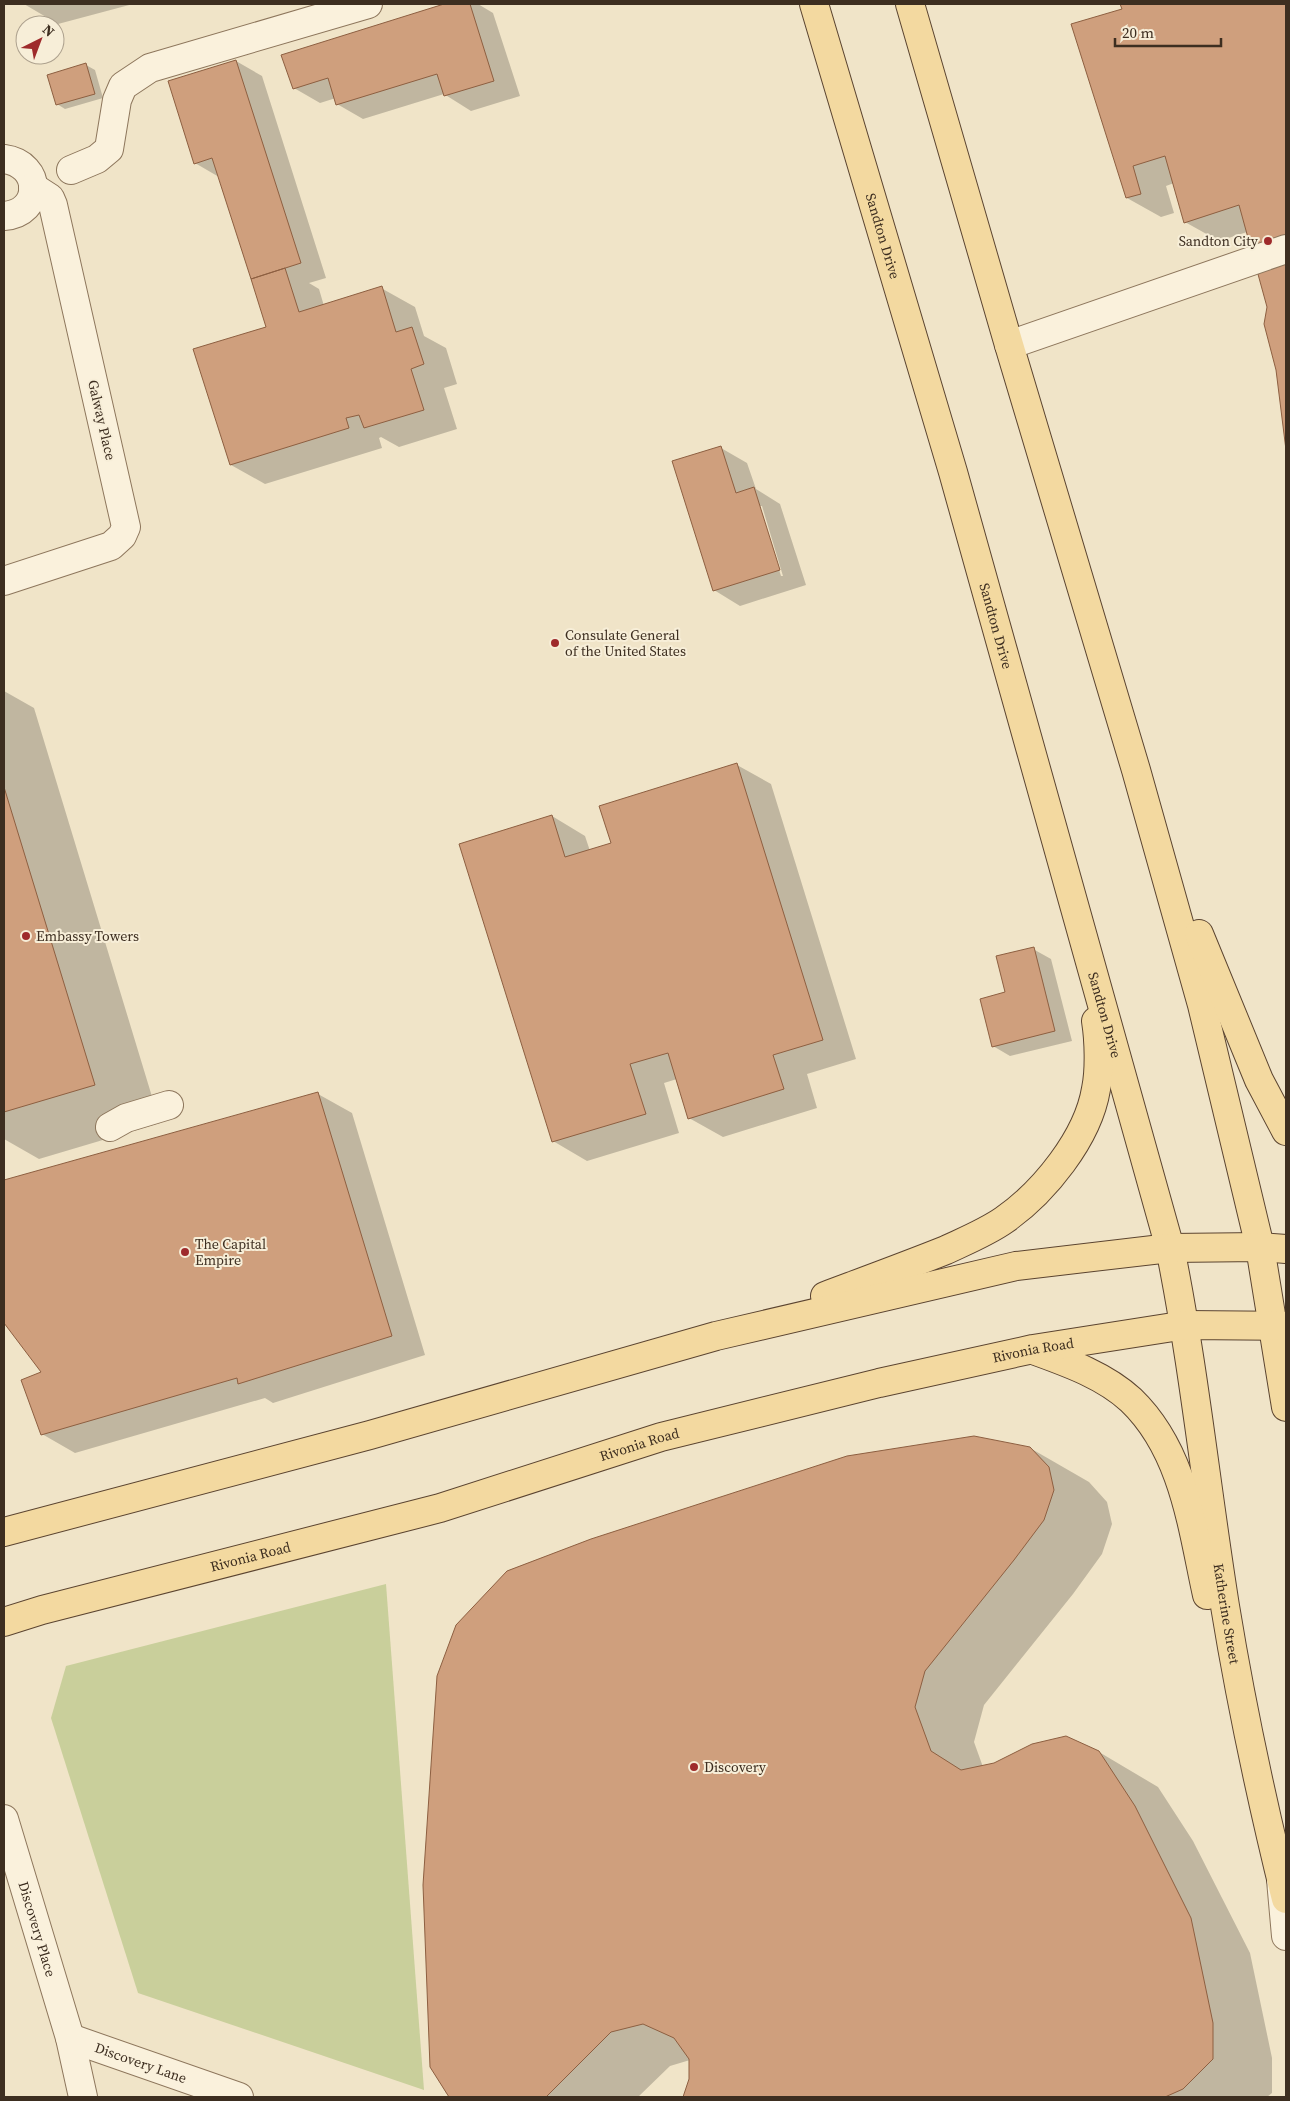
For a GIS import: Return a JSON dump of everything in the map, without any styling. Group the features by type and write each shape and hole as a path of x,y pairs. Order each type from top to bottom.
{"main road":[{"name":"Sandton Drive","path":"814,4 953,472 1170,1248 1186,1325"},
{"path":"910,4 1009,345 1136,770 1273,1248 1286,1407"},
{"path":"1136,770 1222,995 1259,1080 1286,1132"},
{"path":"716,1336 924,1259 963,1242 1003,1221 1031,1198 1058,1168 1082,1131 1096,1089 1098,1034 1079,922"},
{"path":"4,1532 370,1435 716,1336 1016,1266 1170,1248 1273,1248"},
{"name":"Rivonia Road","path":"4,1622 42,1610 440,1508 661,1437 879,1383 1033,1350 1186,1325 1279,1326"},
{"name":"Katherine Street","path":"1186,1325 1225,1607 1260,1789 1284,1889"},
{"path":"1033,1350 1100,1378 1130,1399 1158,1431 1172,1458 1186,1502 1229,1693 1260,1789"}],"street":[{"path":"71,170 96,159 109,149 117,100 123,86 150,68 368,4"},
{"path":"4,160 20,164 27,170 33,187 32,196 21,211 4,216"},
{"name":"Galway Place","path":"4,581 110,546 122,536 126,527 53,205 50,198 33,187"},
{"path":"1009,345 1286,249"},
{"path":"110,1127 126,1118 168,1105"},
{"name":"Discovery Place","path":"4,1820 70,2038 83,2097"},
{"path":"1284,1889 1286,1936"},
{"name":"Discovery Lane","path":"70,2038 240,2097"}],"green space":[{"path":"386,1584 424,2090 138,1993 51,1718 66,1666"}],"building":[{"path":"444,4 470,4 494,81 444,96 437,74 336,105 328,78 293,89 281,55"},
{"name":"Sandton City","path":"1120,4 1286,4 1286,450 1276,370 1264,324 1267,307 1239,205 1184,223 1165,156 1133,166 1141,194 1126,198 1071,24 1122,9"},
{"path":"236,60 301,263 251,279 212,158 194,164 168,81"},
{"path":"86,63 95,94 56,105 47,75"},
{"path":"285,268 299,312 382,286 396,332 412,327 424,364 411,369 424,410 364,428 359,415 346,418 349,428 230,465 193,349 266,327 251,279"},
{"path":"721,446 736,493 754,487 780,570 713,591 672,461"},
{"path":"737,763 823,1040 773,1055 784,1089 688,1119 668,1053 630,1064 646,1114 552,1142 459,844 552,815 565,857 611,843 599,806"},
{"name":"Embassy Towers","path":"4,787 95,1085 4,1112"},
{"path":"1034,947 1055,1031 992,1047 980,999 1005,992 996,956"},
{"name":"The Capital Empire","path":"318,1092 392,1336 238,1384 237,1378 41,1435 21,1380 41,1372 4,1323 4,1180"},
{"name":"Discovery","path":"974,1436 1030,1447 1049,1467 1054,1490 1044,1520 925,1671 915,1707 931,1751 961,1770 994,1763 1032,1744 1066,1736 1099,1751 1135,1806 1191,1918 1213,2023 1213,2059 1183,2089 1165,2097 683,2097 689,2079 689,2059 674,2038 643,2024 611,2032 546,2097 449,2097 430,2067 423,1885 437,1676 456,1625 507,1571 591,1539 847,1456"}],"place":[{"name":"Sandton City","path":"1268,241"},
{"name":"Consulate General of the United States","path":"555,643"},
{"name":"Embassy Towers","path":"26,936"},
{"name":"The Capital Empire","path":"185,1252"},
{"name":"Discovery","path":"694,1767"}]}
